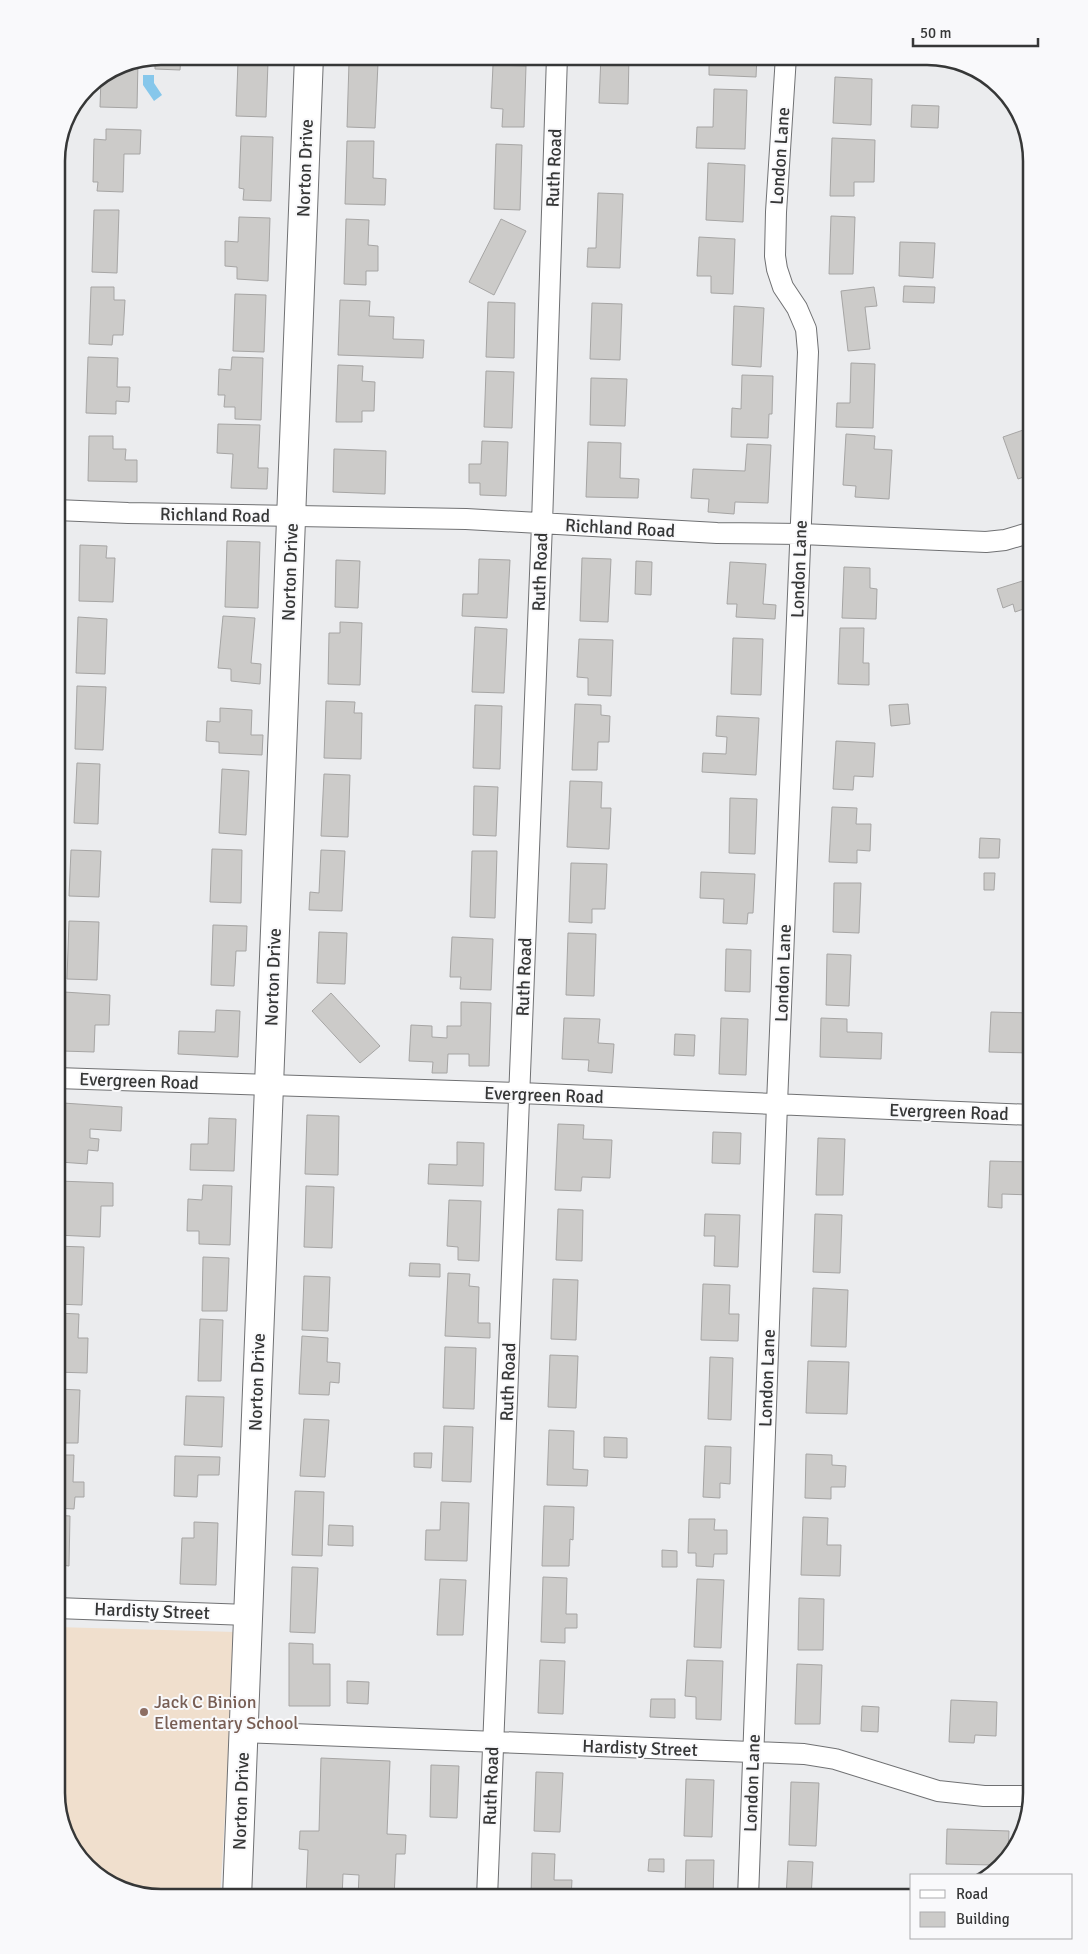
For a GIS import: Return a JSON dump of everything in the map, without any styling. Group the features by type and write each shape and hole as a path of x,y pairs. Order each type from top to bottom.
{"street":[{"name":"Norton Drive","path":"237,1889 309,65"},
{"name":"Ruth Road","path":"487,1889 542,524 557,65"},
{"name":"London Lane","path":"748,1889 777,1104 808,352 806,329 783,287 777,269 776,212 785,65"},
{"name":"Richland Road","path":"65,510 466,519 717,533 801,534 986,542 1005,540 1023,535"},
{"name":"Evergreen Road","path":"65,1078 520,1093 1023,1115"},
{"name":"Hardisty Street","path":"65,1608 248,1615"},
{"name":"Hardisty Street","path":"244,1732 804,1754 835,1759 938,1791 984,1796 1023,1796"}],"shaded area":[{"name":"Jack C Binion Elementary School","path":"65,1627 236,1632 221,1889 155,1889 130,1884 118,1879 98,1865 81,1846 72,1830 67,1812 65,1799"}],"water":[{"path":"143,75 154,75 154,83 162,95 154,101 143,85"}],"building":[{"path":"155,65 180,65 180,70 155,69"},
{"path":"238,65 268,65 266,117 236,116"},
{"path":"349,65 378,65 375,128 347,127"},
{"path":"493,65 526,66 524,127 502,127 503,109 491,108"},
{"path":"601,65 629,65 628,104 599,103"},
{"path":"709,65 757,65 756,77 709,75"},
{"path":"138,68 137,108 100,107 101,87 118,75"},
{"path":"835,77 872,79 871,125 833,123"},
{"path":"714,89 747,90 745,149 696,148 697,127 713,127"},
{"path":"912,105 939,106 938,128 911,127"},
{"path":"106,129 141,130 140,154 124,154 123,192 97,191 98,182 93,182 94,139 106,140"},
{"path":"241,136 273,137 271,201 243,200 244,189 239,188"},
{"path":"832,138 875,140 874,182 854,182 854,196 830,196"},
{"path":"347,141 374,141 373,178 386,179 385,205 345,204"},
{"path":"496,144 522,145 520,210 494,209"},
{"path":"708,163 745,165 743,222 706,220"},
{"path":"598,193 623,194 620,268 587,267 588,248 596,248"},
{"path":"94,210 119,210 117,273 92,272"},
{"path":"831,216 855,217 853,274 829,274"},
{"path":"239,217 270,218 268,281 237,279 237,267 225,266 225,241 238,242"},
{"path":"346,219 369,220 368,245 378,246 378,271 366,271 366,285 344,284"},
{"path":"501,219 526,231 494,295 469,282"},
{"path":"699,237 735,239 733,294 711,293 711,276 697,276"},
{"path":"900,242 935,243 933,278 899,276"},
{"path":"904,286 935,287 934,303 903,302"},
{"path":"91,287 114,287 114,300 125,300 123,335 113,335 112,345 89,344"},
{"path":"874,287 877,306 865,307 870,349 848,351 841,291"},
{"path":"235,294 266,295 264,352 233,351"},
{"path":"340,300 370,301 369,316 394,317 393,339 424,340 423,358 338,355"},
{"path":"488,302 515,303 514,358 486,357"},
{"path":"592,303 622,304 620,360 590,359"},
{"path":"734,306 764,308 761,367 732,365"},
{"path":"88,357 118,358 117,387 130,387 129,402 116,401 116,414 86,413"},
{"path":"232,357 263,358 261,420 235,419 235,407 224,407 225,395 218,395 219,369 231,370"},
{"path":"851,363 875,364 873,428 836,427 837,403 850,403"},
{"path":"338,365 363,366 362,381 375,382 374,411 362,411 362,422 336,422"},
{"path":"486,371 514,372 512,428 484,427"},
{"path":"742,375 773,376 772,414 769,414 768,438 731,437 732,408 741,409"},
{"path":"591,378 627,379 625,426 590,425"},
{"path":"218,424 260,425 258,468 268,468 267,489 231,488 233,454 217,453"},
{"path":"1023,430 1023,477 1018,479 1003,437"},
{"path":"846,434 875,436 874,449 892,450 889,499 855,497 856,486 843,485"},
{"path":"89,436 113,436 113,449 126,449 125,460 137,460 137,482 88,481"},
{"path":"482,441 508,442 506,496 480,495 480,483 469,483 469,464 481,464"},
{"path":"588,442 621,443 620,478 639,479 638,498 586,497"},
{"path":"747,444 771,445 768,503 735,502 734,514 708,512 709,499 691,498 693,469 745,471"},
{"path":"334,449 386,451 385,494 333,492"},
{"path":"227,541 260,542 258,608 225,607"},
{"path":"80,545 107,546 106,558 115,558 113,602 79,601"},
{"path":"582,558 611,559 608,622 580,621"},
{"path":"479,559 510,560 507,618 462,616 463,594 478,594"},
{"path":"336,560 360,561 358,608 335,607"},
{"path":"636,561 652,562 651,595 635,594"},
{"path":"730,562 766,564 763,604 776,605 775,619 736,617 737,604 727,604"},
{"path":"844,567 870,568 870,588 877,589 876,619 842,618"},
{"path":"1023,581 1023,609 1015,612 1013,604 1003,608 997,589"},
{"path":"223,616 255,618 251,663 261,664 260,684 231,681 231,669 218,668"},
{"path":"78,617 107,619 105,674 76,673"},
{"path":"340,622 362,623 360,685 328,684 329,633 340,633"},
{"path":"475,627 507,629 504,693 472,692"},
{"path":"840,628 864,628 863,663 869,663 869,685 838,684"},
{"path":"733,638 763,639 761,695 731,694"},
{"path":"579,639 613,640 611,696 588,695 588,678 577,677"},
{"path":"77,686 106,687 103,750 75,749"},
{"path":"326,701 355,702 354,713 362,713 361,759 324,758"},
{"path":"575,704 601,705 601,715 610,716 609,742 598,742 597,770 572,770"},
{"path":"908,704 910,724 891,726 889,705"},
{"path":"475,705 502,706 500,769 473,768"},
{"path":"220,708 252,710 251,735 263,735 262,755 219,753 219,742 206,741 207,721 220,722"},
{"path":"717,716 759,718 756,775 702,772 703,753 726,754 727,737 716,736"},
{"path":"836,741 875,743 873,777 854,776 853,790 833,789"},
{"path":"77,763 100,764 98,824 74,823"},
{"path":"222,769 249,771 246,835 219,833"},
{"path":"324,774 350,775 348,837 321,836"},
{"path":"570,781 602,782 601,808 611,808 609,849 567,847"},
{"path":"474,786 498,787 496,836 473,835"},
{"path":"730,798 757,799 755,854 729,853"},
{"path":"832,807 857,808 856,824 871,824 870,851 857,850 857,863 829,862"},
{"path":"980,838 1000,839 999,858 979,858"},
{"path":"212,849 242,850 241,903 210,902"},
{"path":"71,850 101,851 99,897 69,896"},
{"path":"321,850 345,851 342,911 309,910 310,892 319,893"},
{"path":"472,851 497,851 495,918 470,917"},
{"path":"571,863 607,864 605,909 592,909 592,923 569,922"},
{"path":"701,872 755,874 753,913 748,913 747,924 723,923 724,899 700,898"},
{"path":"984,873 995,873 994,890 984,890"},
{"path":"834,883 861,883 859,933 833,932"},
{"path":"69,921 99,922 97,980 67,979"},
{"path":"213,925 247,926 246,951 236,951 234,986 211,985"},
{"path":"319,932 347,933 345,984 317,983"},
{"path":"568,933 596,934 594,996 566,995"},
{"path":"452,937 493,939 491,990 460,989 461,977 450,977"},
{"path":"726,949 751,950 750,992 725,991"},
{"path":"827,954 851,955 849,1006 826,1005"},
{"path":"65,992 110,995 109,1025 95,1025 94,1052 65,1051"},
{"path":"331,993 380,1046 360,1063 312,1011"},
{"path":"461,1002 491,1003 489,1066 469,1066 469,1054 448,1054 447,1073 432,1073 433,1062 409,1061 411,1025 432,1026 432,1037 447,1038 447,1026 461,1026"},
{"path":"216,1010 240,1011 238,1057 178,1054 179,1031 215,1032"},
{"path":"991,1012 1023,1013 1023,1053 989,1052"},
{"path":"564,1018 600,1019 598,1043 614,1044 612,1073 588,1071 589,1060 562,1059"},
{"path":"721,1018 748,1019 746,1075 719,1074"},
{"path":"821,1018 847,1019 847,1032 882,1033 881,1059 820,1057"},
{"path":"675,1034 695,1035 694,1056 674,1055"},
{"path":"65,1103 122,1107 121,1131 90,1129 90,1138 99,1139 98,1151 88,1150 87,1164 65,1162"},
{"path":"307,1115 339,1116 338,1175 305,1174"},
{"path":"209,1118 236,1119 234,1171 190,1170 191,1144 208,1144"},
{"path":"558,1124 584,1125 583,1139 612,1140 610,1178 582,1177 581,1191 555,1190"},
{"path":"713,1132 741,1133 740,1164 712,1163"},
{"path":"818,1138 845,1139 843,1195 816,1195"},
{"path":"457,1142 484,1143 483,1186 428,1184 429,1164 457,1165"},
{"path":"990,1161 1023,1162 1023,1195 1002,1194 1002,1208 988,1207"},
{"path":"65,1181 113,1183 113,1206 101,1206 100,1237 65,1235"},
{"path":"203,1185 232,1186 230,1245 199,1244 199,1231 187,1231 188,1199 202,1200"},
{"path":"306,1186 334,1187 332,1248 304,1247"},
{"path":"449,1200 481,1201 479,1261 458,1260 458,1247 447,1246"},
{"path":"558,1209 583,1210 582,1261 556,1260"},
{"path":"705,1214 740,1215 738,1267 714,1266 715,1236 704,1236"},
{"path":"815,1214 842,1215 840,1273 813,1272"},
{"path":"65,1246 84,1247 82,1305 65,1304"},
{"path":"203,1257 229,1258 227,1311 202,1311"},
{"path":"410,1263 440,1264 440,1277 409,1276"},
{"path":"448,1273 470,1274 469,1286 479,1287 478,1323 490,1323 490,1338 445,1336"},
{"path":"304,1276 330,1277 328,1331 302,1330"},
{"path":"553,1279 578,1280 576,1340 551,1339"},
{"path":"703,1284 730,1285 729,1314 739,1314 738,1341 701,1340"},
{"path":"813,1288 848,1290 846,1347 811,1346"},
{"path":"65,1313 79,1314 78,1338 88,1338 87,1373 65,1372"},
{"path":"200,1319 223,1320 221,1381 198,1381"},
{"path":"302,1336 328,1338 327,1362 340,1363 339,1383 330,1382 329,1395 299,1394"},
{"path":"445,1347 476,1348 474,1409 443,1408"},
{"path":"550,1355 578,1356 576,1408 548,1407"},
{"path":"710,1357 733,1358 731,1420 708,1419"},
{"path":"808,1361 849,1362 847,1414 806,1413"},
{"path":"65,1389 80,1390 78,1443 65,1443"},
{"path":"186,1396 224,1397 222,1447 184,1445"},
{"path":"304,1419 329,1420 325,1477 300,1476"},
{"path":"444,1426 473,1427 471,1482 442,1481"},
{"path":"549,1430 574,1431 573,1469 588,1470 587,1486 547,1485"},
{"path":"604,1437 627,1438 627,1458 604,1457"},
{"path":"705,1446 731,1447 730,1484 720,1483 720,1498 703,1497"},
{"path":"414,1453 432,1453 431,1468 414,1467"},
{"path":"806,1454 832,1455 832,1465 846,1466 845,1487 831,1487 831,1499 805,1498"},
{"path":"65,1455 74,1455 73,1482 84,1482 84,1497 75,1497 74,1509 65,1508"},
{"path":"175,1456 220,1457 219,1475 198,1475 197,1497 174,1496"},
{"path":"295,1491 324,1492 322,1556 292,1555"},
{"path":"441,1502 469,1503 467,1561 425,1560 426,1530 440,1530"},
{"path":"544,1506 574,1507 573,1540 570,1539 569,1566 542,1566"},
{"path":"65,1516 70,1516 69,1566 65,1565"},
{"path":"803,1517 828,1518 827,1545 841,1545 840,1576 801,1575"},
{"path":"689,1519 715,1519 714,1530 727,1530 727,1554 714,1554 713,1567 696,1566 696,1553 688,1553"},
{"path":"194,1522 218,1523 216,1585 180,1584 182,1538 194,1538"},
{"path":"329,1525 353,1526 353,1546 328,1545"},
{"path":"662,1550 677,1551 677,1567 662,1567"},
{"path":"292,1567 318,1568 315,1633 290,1632"},
{"path":"543,1577 567,1578 566,1614 577,1614 577,1628 565,1628 565,1643 541,1642"},
{"path":"440,1579 466,1580 463,1635 437,1635"},
{"path":"697,1579 724,1580 721,1648 694,1647"},
{"path":"799,1598 824,1599 823,1650 798,1650"},
{"path":"289,1643 313,1644 313,1664 330,1664 330,1706 289,1706"},
{"path":"540,1660 565,1661 563,1714 538,1713"},
{"path":"687,1660 723,1661 721,1720 696,1719 696,1697 685,1696"},
{"path":"797,1664 822,1665 820,1724 795,1724"},
{"path":"347,1681 369,1682 368,1704 347,1703"},
{"path":"651,1699 675,1699 675,1718 650,1717"},
{"path":"951,1700 997,1702 996,1736 975,1735 974,1743 949,1742"},
{"path":"862,1706 879,1707 878,1732 861,1731"},
{"path":"321,1758 390,1761 387,1834 406,1835 405,1854 396,1854 394,1889 358,1889 359,1875 343,1874 342,1889 306,1889 308,1850 299,1849 300,1831 319,1831"},
{"path":"431,1765 459,1766 457,1818 430,1817"},
{"path":"536,1772 563,1773 560,1832 534,1831"},
{"path":"686,1779 714,1780 712,1837 684,1836"},
{"path":"791,1782 819,1783 816,1846 789,1845"},
{"path":"947,1829 1009,1831 1008,1844 990,1865 946,1864"},
{"path":"532,1853 555,1854 554,1880 572,1880 572,1889 531,1889"},
{"path":"649,1859 664,1859 664,1872 648,1871"},
{"path":"686,1860 714,1860 713,1889 685,1889"},
{"path":"788,1861 813,1862 812,1889 786,1889"}],"place":[{"name":"Jack C Binion Elementary School","path":"144,1712"}]}
